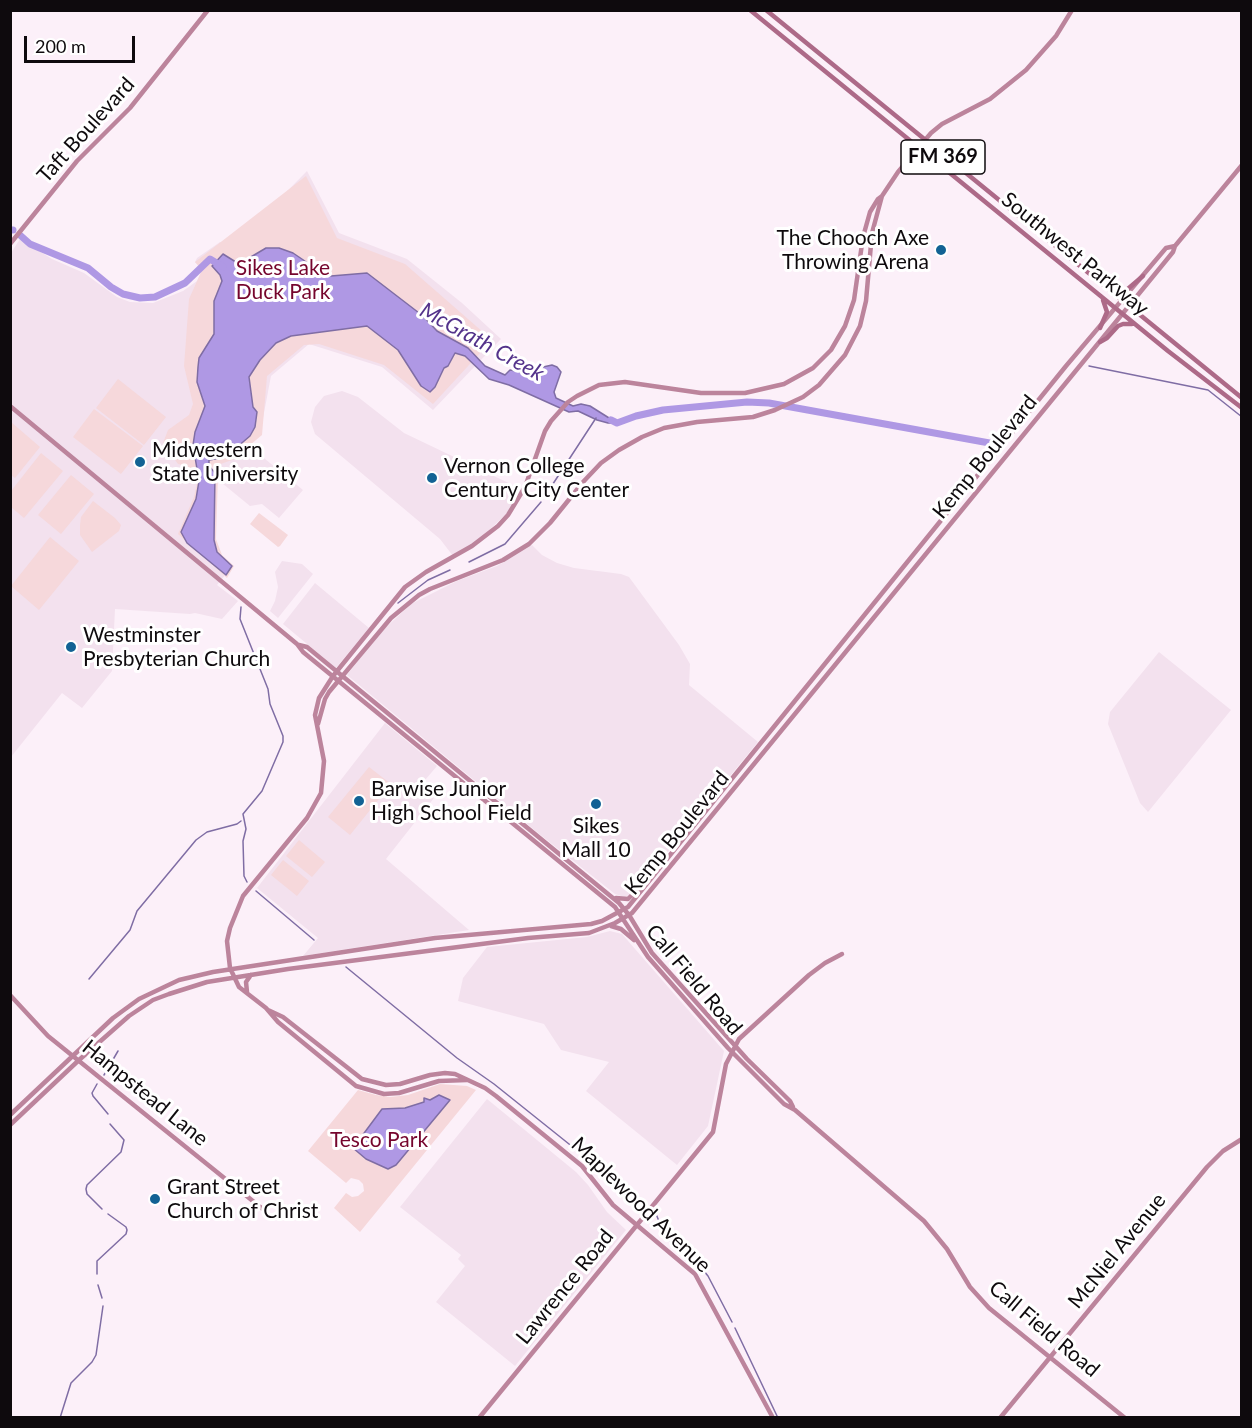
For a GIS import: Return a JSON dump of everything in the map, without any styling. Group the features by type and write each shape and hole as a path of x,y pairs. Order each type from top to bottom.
{"main road":[{"name":"Taft Boulevard","path":"10,244 78,161 130,108 208,10"},
{"name":"Southwest Parkway","path":"750,10 1122,314 1242,408"},
{"name":"Southwest Parkway","path":"766,10 1018,218 1242,398"},
{"name":"Maplewood Avenue","path":"773,1418 694,1274 613,1204 582,1166 496,1096 455,1074 445,1073 400,1084 386,1085 362,1078 283,1017 266,1008 239,987 231,970 227,941 234,914 243,896 307,818 321,793 324,761 318,727 325,699 337,676 405,587 426,572 472,546 498,526 525,487 545,431 560,410 568,402 599,385 614,382 701,393 745,393 784,384 807,372 831,350 846,326 854,300 864,234 870,213 878,199 924,141 942,124 990,99 1012,83 1050,44 1072,10"},
{"name":"Kemp Boulevard","path":"10,1125 79,1060 141,1008 153,1000 188,987 288,969 582,933 608,926 627,917 639,907 914,571 1242,165"},
{"name":"Maplewood Avenue","path":"337,676 391,618 419,595 503,560 529,544 601,463 619,450 664,428 697,422 753,417 792,403 819,385 833,371 858,331 866,301 872,233 882,196"},
{"path":"1012,224 1018,218"},
{"name":"Kemp Boulevard","path":"10,1115 112,1018 135,1002 179,980 205,973 410,942 591,924 622,910 647,883 1067,365 1166,248 1175,246"},
{"path":"1110,292 1123,293 1143,276"},
{"path":"1100,328 1107,312 1102,297"},
{"path":"1100,342 1123,324 1128,323 1139,327"},
{"path":"1187,365 1192,358"},
{"path":"10,406 297,644 303,652 337,676 607,892 620,899 628,899 647,883"},
{"path":"906,564 914,571"},
{"path":"866,614 873,620"},
{"path":"499,807 622,910"},
{"path":"607,892 627,917"},
{"name":"Call Field Road","path":"627,917 640,945 784,1104 795,1110 924,1221 947,1249 978,1297 1125,1418"},
{"name":"Call Field Road","path":"627,917 679,988"},
{"path":"608,926 621,929 640,945"},
{"path":"410,942 411,953"},
{"path":"733,1048 743,1035 809,975 842,954"},
{"path":"287,961 288,969"},
{"path":"249,995 246,986 251,975"},
{"name":"Hampstead Lane","path":"10,995 48,1036 264,1210"},
{"path":"135,1002 141,1008"},
{"name":"Maplewood Avenue","path":"266,1008 278,1022 356,1086 384,1094 399,1094 439,1081 467,1080"},
{"name":"Lawrence Road","path":"479,1418 713,1132 724,1074 733,1048"},
{"name":"McNiel Avenue","path":"1000,1418 1208,1167 1223,1151 1242,1139"}],"shaded area":[{"name":"Midwestern State University","path":"307,171 339,233 407,259 462,303 501,339 433,410 382,367 309,344 271,376 260,434 248,445 303,490 279,518 262,504 250,506 217,479 214,540 218,552 232,567 217,585 238,601 222,619 195,613 115,609 112,671 82,708 62,693 11,757 11,253 20,239 52,259 84,273 117,297 130,302 153,303 183,291 197,281 202,270 195,262 197,258 220,242 231,248"},
{"path":"266,248 279,248 293,253 324,274 331,276 367,273 423,316 437,331 468,348 485,366 505,375 510,370 528,373 552,365 557,367 561,372 554,392 556,398 573,406 581,404 590,406 617,423 597,420 578,411 569,412 509,385 489,379 465,356 455,353 430,392 421,386 398,350 367,326 291,336 276,343 260,360 249,377 253,407 257,412 255,427 250,436 230,453 221,458 209,460 209,466 215,473 214,540 217,552 232,566 226,575 187,543 181,532 196,499 199,481 193,445 195,432 205,406 197,382 199,358 214,334 214,301 222,281 212,266 223,254 239,264"},
{"name":"Vernon College Century City Center","path":"342,391 358,397 404,433 519,488 521,490 508,512 479,540 453,556 440,539 315,434 311,422 315,407 324,396"},
{"path":"532,545 542,555 557,563 629,577 679,645 690,664 689,685 758,742 630,896 615,894 347,675 379,634 411,604 457,581 497,566"},
{"path":"282,561 302,564 313,574 278,618 270,611 278,587 275,572"},
{"path":"315,583 369,628 336,668 283,624"},
{"path":"1159,652 1231,710 1148,812 1140,803 1108,724 1110,712"},
{"path":"385,723 437,766 420,786 434,798 386,859 469,930 303,956 318,938 257,888"},
{"path":"610,931 622,934 724,1051 708,1126 677,1165 586,1091 609,1062 561,1050 544,1024 458,1001 463,978 487,947 587,937"},
{"path":"439,1095 450,1100 396,1165 388,1169 366,1159 353,1148 382,1109 405,1108 424,1102 424,1098 430,1100"},
{"path":"487,1099 576,1172 607,1212 626,1230 515,1366 436,1302 465,1266 458,1259 461,1255 400,1207"}],"green space":[{"name":"Sikes Lake Duck Park","path":"306,176 337,238 405,264 492,340 433,404 384,365 319,344 304,345 267,376 262,435 232,460 212,467 218,475 216,539 222,555 234,566 227,578 178,534 194,497 197,483 195,473 187,466 178,464 163,443 168,430 189,415 193,404 184,366 189,299 202,270 195,262"},
{"path":"118,379 166,417 144,445 96,408"},
{"path":"94,409 143,446 121,474 73,437"},
{"path":"11,422 40,447 15,478 11,475"},
{"path":"41,453 63,471 24,518 11,507 11,491"},
{"path":"71,475 94,494 61,534 38,515"},
{"path":"93,501 121,525 119,531 92,552 80,535 80,525 81,517"},
{"path":"259,513 288,535 280,546 278,547 250,524"},
{"path":"50,537 79,561 39,610 11,586"},
{"name":"Barwise Junior High School Field","path":"369,767 391,784 350,835 328,817"},
{"path":"299,840 325,862 312,877 286,856"},
{"path":"283,860 309,881 297,896 271,875"},
{"name":"Tesco Park","path":"440,1084 467,1086 476,1090 360,1232 334,1208 346,1193 352,1197 358,1196 364,1191 363,1184 351,1178 346,1183 308,1151 358,1090 390,1097 408,1095"}],"waterway":[{"name":"McGrath Creek","path":"21,236 30,244 88,268 123,294 140,298 155,297 185,283 210,259 223,267"},
{"path":"1089,366 1208,390 1242,417"},
{"name":"McGrath Creek","path":"611,420 617,423 663,410 747,402 769,403 995,444"},
{"path":"547,493 596,418"},
{"path":"469,562 505,544 541,502"},
{"path":"398,603 428,580 450,570"},
{"path":"241,607 240,619 268,689 270,704 283,736 283,742 262,791 243,814 246,829 243,841 244,876 247,882"},
{"path":"89,979 130,930 137,911 196,840 207,832 241,821"},
{"path":"256,891 314,940"},
{"path":"346,967 457,1058 494,1084 644,1204"},
{"path":"104,1075 118,1051"},
{"path":"97,1084 92,1093 93,1096 108,1114"},
{"path":"102,1209 87,1194 86,1189 87,1185 121,1152 124,1140 110,1124"},
{"path":"97,1274 97,1261 126,1234 127,1230 108,1214"},
{"path":"656,1214 664,1233 672,1243 699,1265 708,1276 732,1322"},
{"path":"98,1285 102,1298"},
{"path":"60,1418 71,1383 96,1355 103,1306"},
{"path":"735,1328 778,1418"}],"place":[{"name":"The Chooch Axe Throwing Arena","path":"941,250"},
{"name":"Midwestern State University","path":"140,462"},
{"name":"Vernon College Century City Center","path":"432,478"},
{"name":"Westminster Presbyterian Church","path":"71,647"},
{"name":"Barwise Junior High School Field","path":"359,801"},
{"name":"Sikes Mall 10","path":"596,804"},
{"name":"Grant Street Church of Christ","path":"155,1199"}]}
